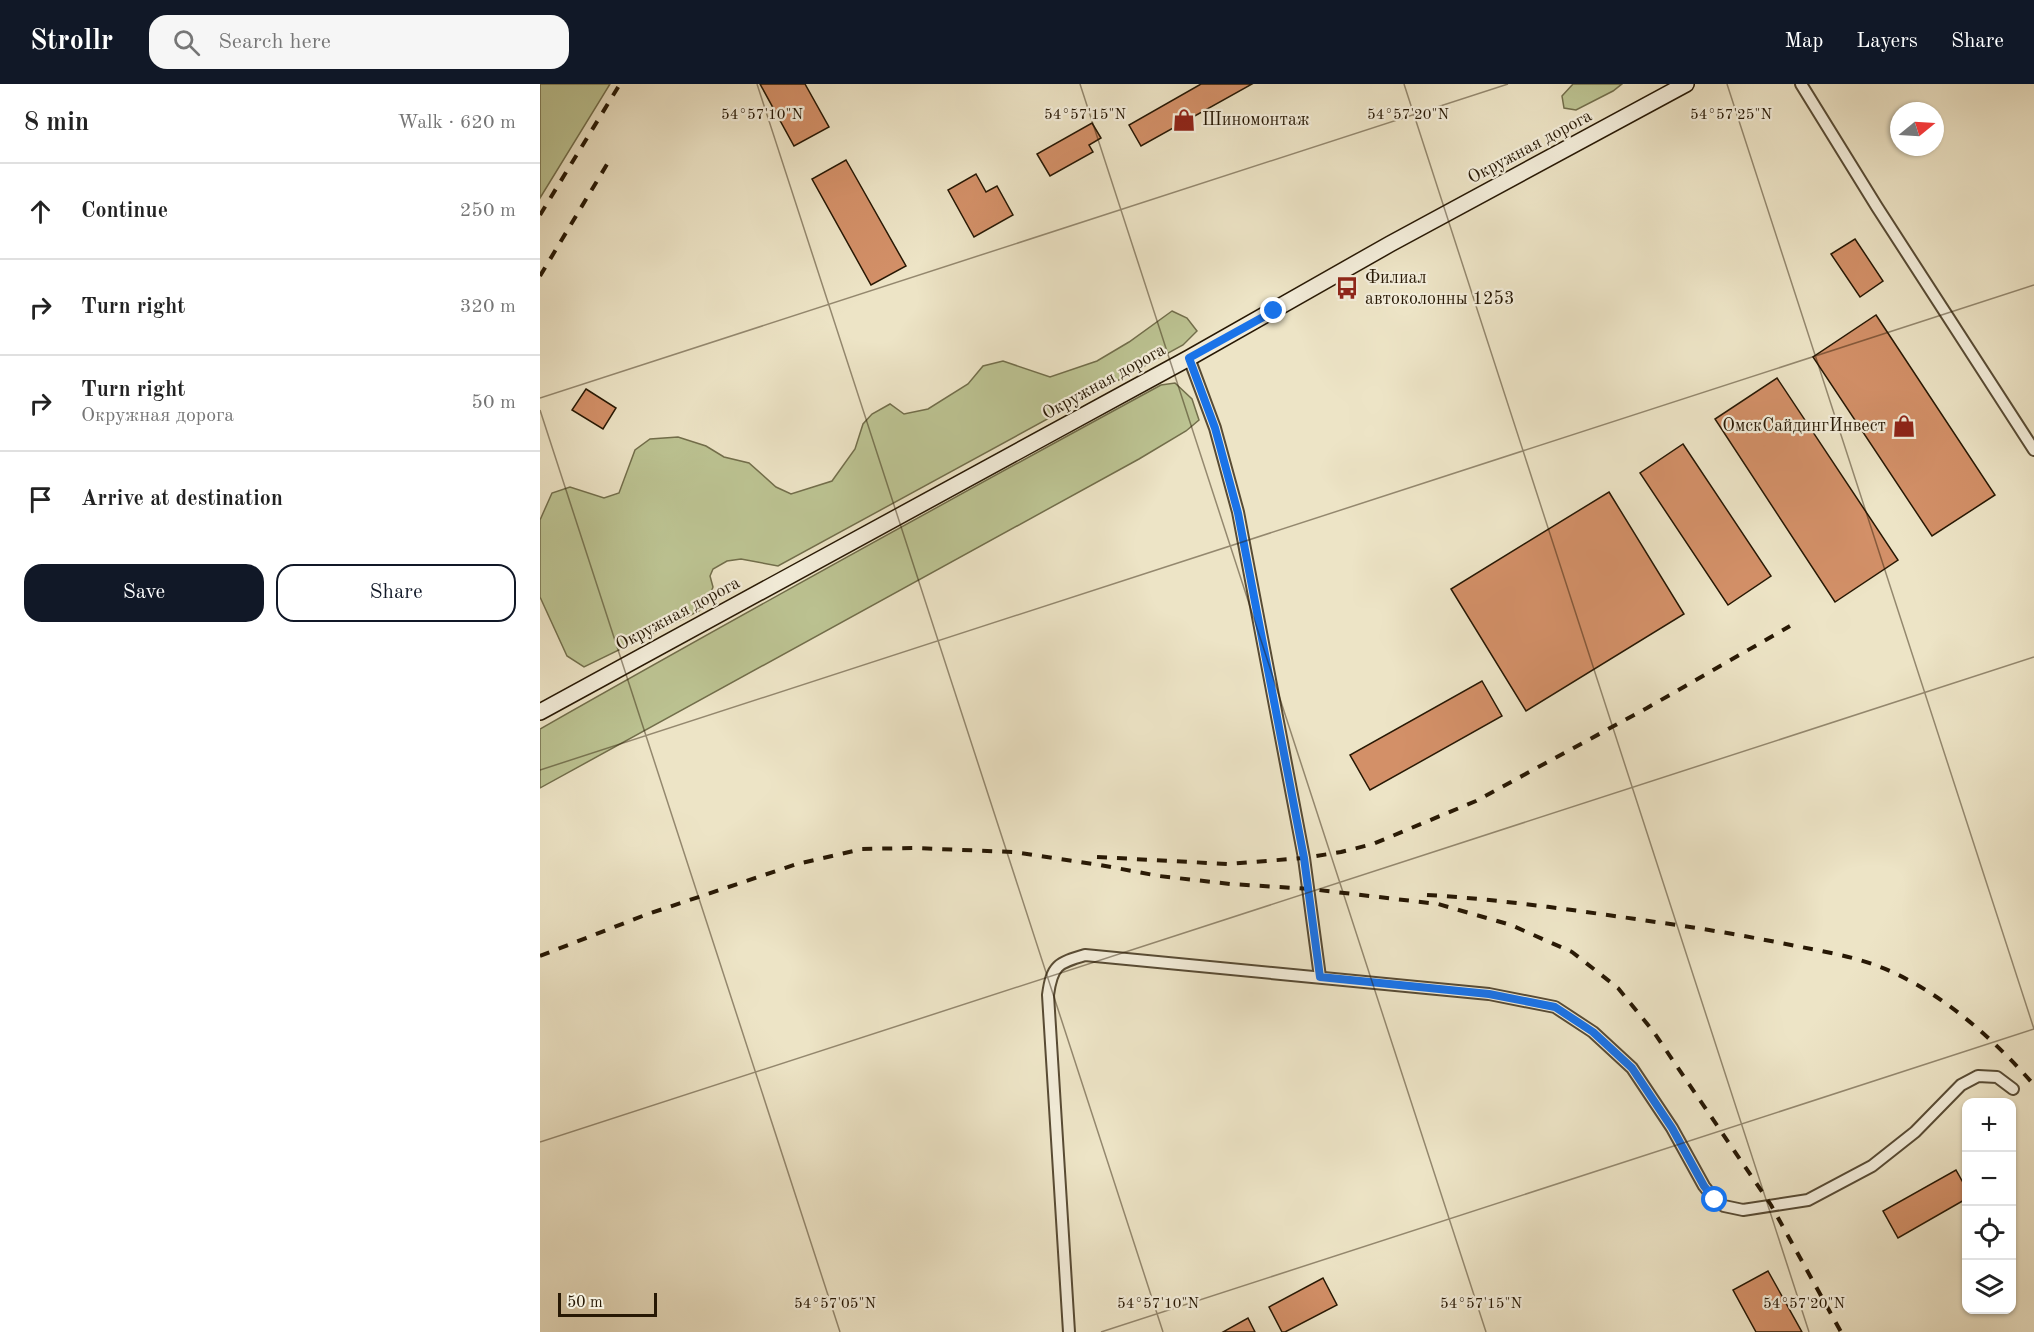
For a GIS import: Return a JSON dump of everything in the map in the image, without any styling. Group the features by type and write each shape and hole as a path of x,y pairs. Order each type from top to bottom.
{"main road":[{"name":"Окружная дорога","path":"540,712 1189,358 1390,244 1686,84"}],"street":[{"path":"1801,84 1877,207 2034,450"},
{"path":"1189,358 1215,428 1238,513 1308,879 1320,977"},
{"path":"1069,1332 1048,995 1051,976 1062,962 1086,955 1489,994 1555,1007 1593,1032 1632,1068 1672,1128 1704,1186 1715,1200 1724,1206 1743,1210 1808,1200 1872,1166 1915,1132 1961,1085 1978,1076 1997,1077 2013,1089"}],"green space":[{"path":"540,84 610,84 540,198"},
{"path":"1573,84 1622,84 1576,110 1564,108 1562,96"},
{"path":"1172,311 1187,318 1197,331 1183,345 778,566 741,559 727,561 713,569 710,576 713,587 709,598 699,611 584,667 567,656 540,597 540,520 552,493 570,487 604,498 619,493 635,450 650,439 678,437 706,446 724,457 749,463 776,487 791,494 832,481 855,449 863,424 872,414 890,404 904,414 928,409 968,384 983,366 1003,361 1050,377 1097,361 1129,342"},
{"path":"1175,383 1192,399 1199,420 1186,431 540,788 540,729 1083,427 1161,385"}],"building":[{"path":"760,84 805,84 829,127 794,146"},
{"path":"1201,84 1252,84 1141,146 1129,125"},
{"path":"1092,123 1101,138 1089,145 1093,152 1050,176 1037,154"},
{"path":"846,160 906,266 871,285 812,179"},
{"path":"976,174 986,192 997,186 1013,215 974,237 948,190"},
{"path":"1855,239 1883,281 1860,297 1831,254"},
{"name":"ОмскСайдингИнвест","path":"1876,315 1995,495 1932,536 1813,357"},
{"path":"1777,378 1898,560 1835,602 1715,419"},
{"path":"586,389 616,408 603,429 572,410"},
{"path":"1683,444 1771,576 1728,605 1640,473"},
{"path":"1609,492 1684,614 1526,711 1451,589"},
{"path":"1482,681 1502,716 1370,790 1350,755"},
{"path":"1956,1170 1962,1181 1962,1201 1898,1238 1883,1211"},
{"path":"1768,1271 1802,1332 1756,1332 1733,1290"},
{"path":"1323,1278 1337,1305 1282,1332 1269,1307"},
{"path":"1248,1318 1255,1332 1223,1332"}],"railway":[{"path":"540,215 620,84"},
{"path":"540,276 612,156"},
{"path":"1097,857 1227,864 1304,858 1373,844 1476,801 1647,708 1790,626"},
{"path":"540,956 645,915 797,864 862,849 913,848 1013,852 1159,876 1230,884 1310,889 1438,904 1511,925 1572,952 1618,988 1653,1031 1771,1205 1841,1332"},
{"path":"1427,895 1524,904 1684,926 1772,941 1861,960 1902,976 1944,1002 1983,1033 2034,1085"}],"place":[{"name":"Шиномонтаж","path":"1184,120"},
{"name":"Филиал автоколонны 1253","path":"1347,288"},
{"name":"ОмскСайдингИнвест","path":"1904,426"}],"route":[{"path":"1274,311 1189,358 1215,428 1238,513 1310,889 1320,977 1489,994 1555,1007 1593,1032 1632,1068 1672,1128 1704,1186 1715,1200"}]}
